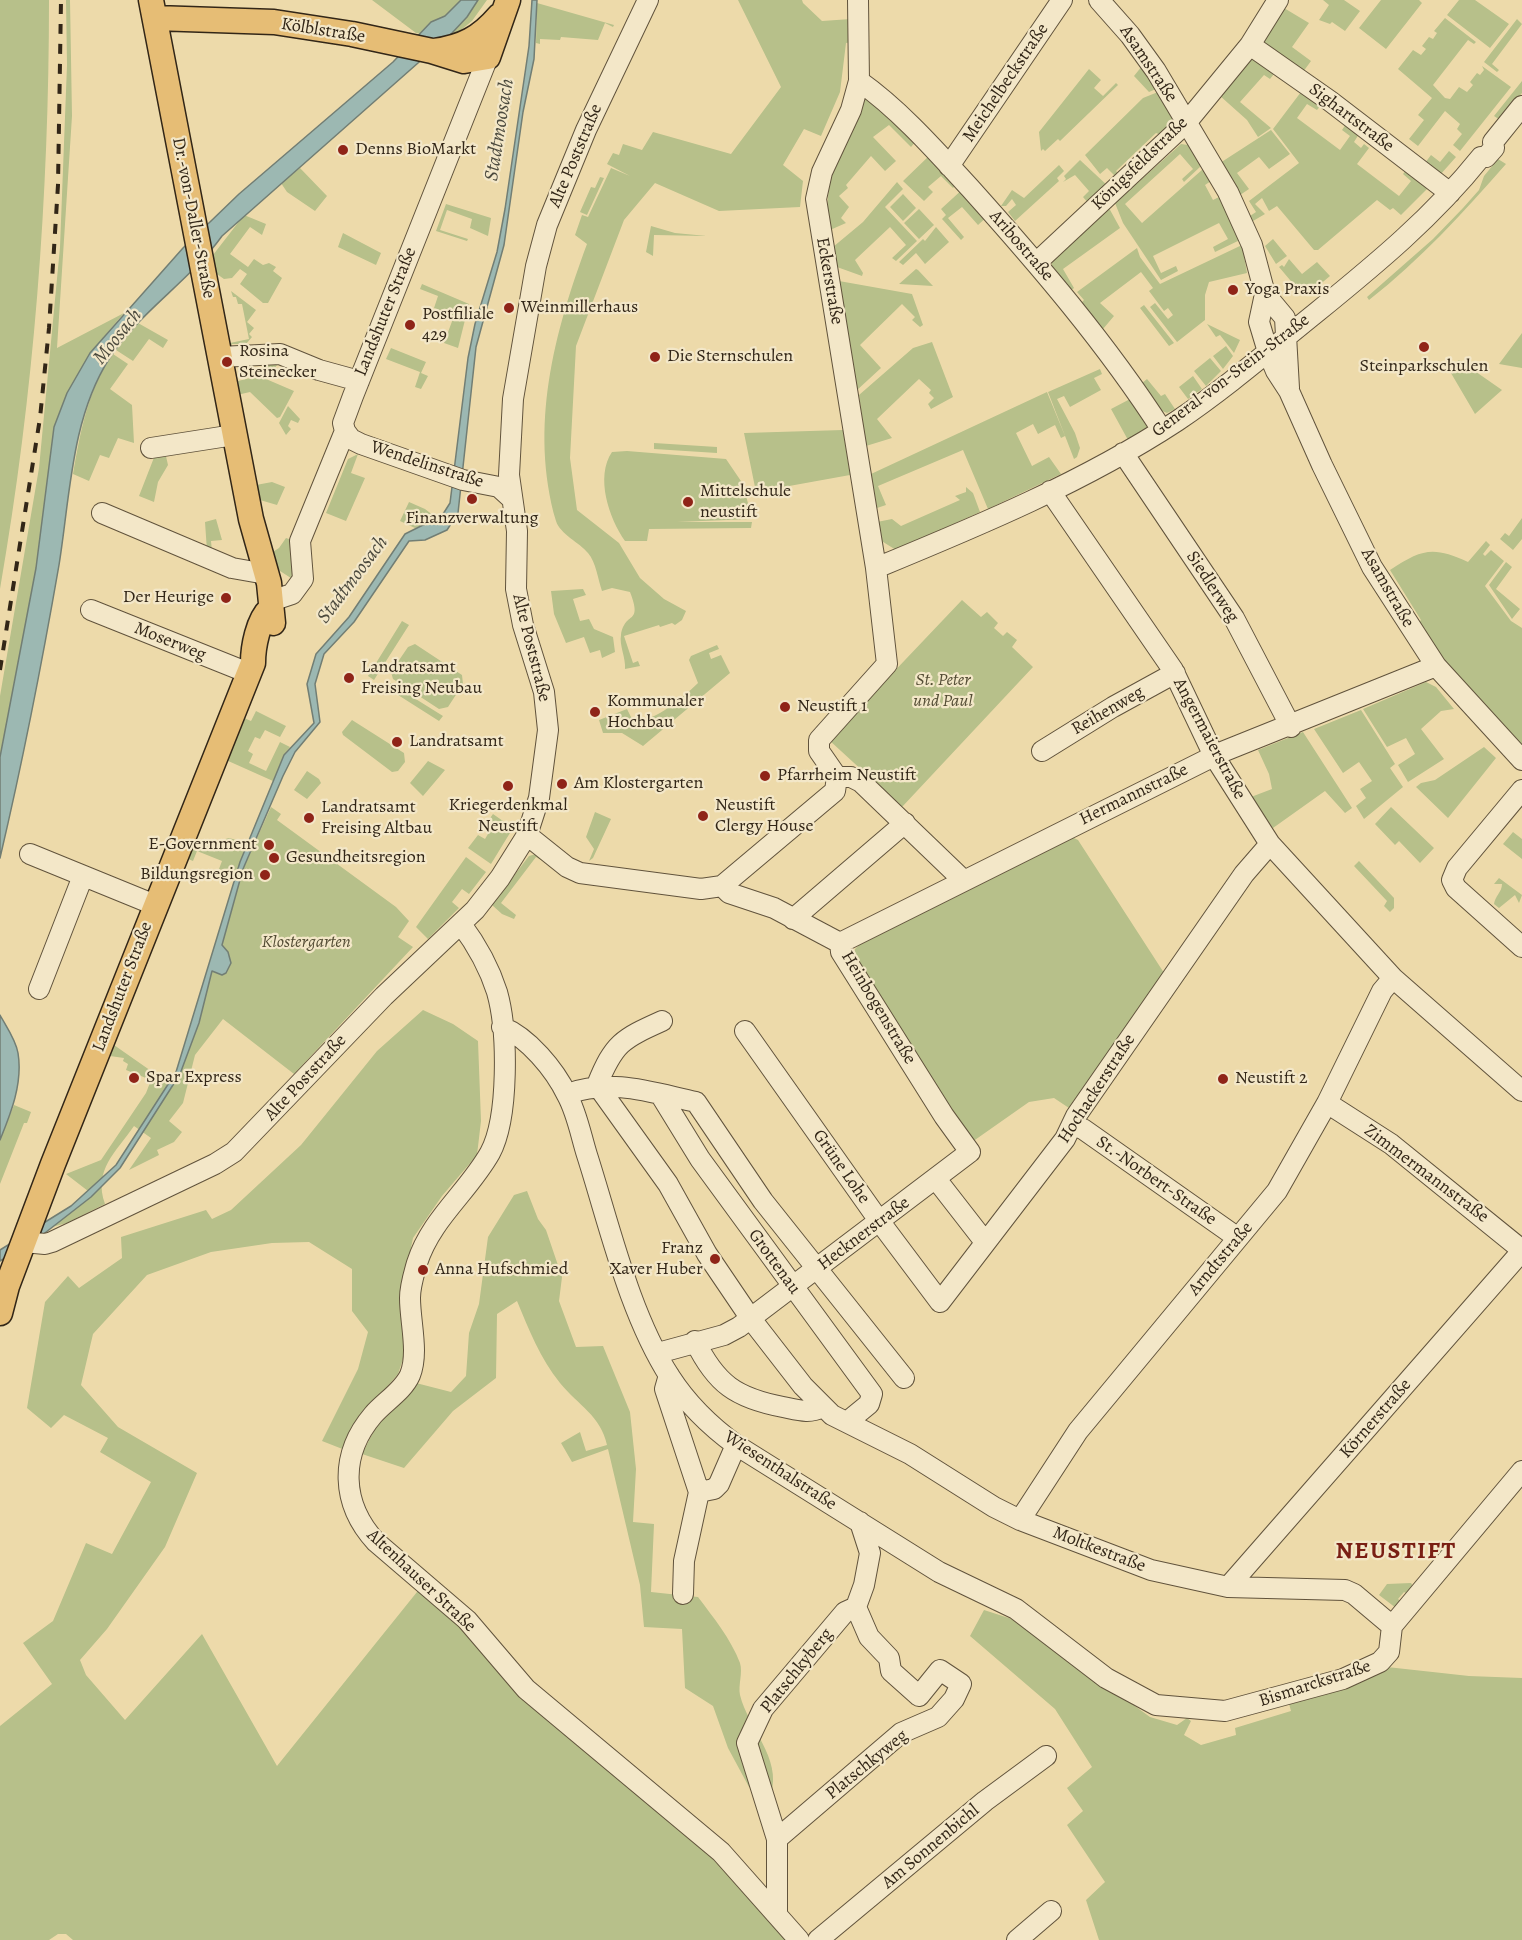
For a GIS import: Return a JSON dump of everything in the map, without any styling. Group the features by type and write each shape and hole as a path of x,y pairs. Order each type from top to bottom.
{"main road":[{"path":"432,51 463,45 476,39 507,4"},
{"name":"Landshuter Straße","path":"488,57 507,4"},
{"name":"Kölblstraße","path":"153,9 317,28 432,51 464,62 488,57"},
{"name":"Dr.-von-Daller-Straße","path":"153,9 250,519 266,574 270,605"},
{"name":"Landshuter Straße","path":"0,1313 4,1284 28,1243 155,905 251,667 263,615 270,605"}],"street":[{"name":"Alte Poststraße","path":"28,1243 52,1242 214,1164 234,1152 384,996 461,924 500,878 526,835 539,798 548,730 544,692 517,597 517,531 510,497 513,399 541,246 568,170 648,0"},
{"name":"Eckerstraße","path":"837,777 819,751 819,740 871,685 888,661 876,568 816,198 822,172 850,110 859,81 858,0"},
{"name":"Meichelbeckstraße","path":"949,166 1062,0"},
{"name":"Asamstraße","path":"1099,0 1146,56 1231,198 1252,245 1265,294 1284,318 1289,391"},
{"name":"Königsfeldstraße","path":"1036,263 1186,123 1250,45 1278,0"},
{"name":"Sighartstraße","path":"1250,45 1330,101 1450,194"},
{"name":"Landshuter Straße","path":"270,605 292,594 301,584 303,572 299,558 300,541 345,431 343,421 358,381 488,57"},
{"name":"Aribostraße","path":"859,81 949,166 1036,263 1108,352 1162,430"},
{"name":"General-von-Stein-Straße","path":"876,568 1050,491 1162,430 1268,352 1392,252 1450,194 1522,106"},
{"name":"Asamstraße","path":"1265,294 1258,322 1268,352 1276,371 1289,391 1372,567 1436,666 1522,760"},
{"path":"220,357 280,354 319,370 358,381"},
{"name":"Wendelinstraße","path":"345,431 351,439 361,444 457,478 499,487 510,497"},
{"path":"151,448 234,435"},
{"name":"Siedlerweg","path":"1123,453 1234,618 1291,727"},
{"name":"Angermaierstraße","path":"1050,491 1175,673 1214,756 1270,844 1393,978 1522,1091"},
{"path":"102,513 232,568 266,574"},
{"name":"Moserweg","path":"91,610 241,670 251,667"},
{"name":"Hermannstraße","path":"840,943 1214,756 1291,727 1436,666"},
{"name":"Reihenweg","path":"1042,751 1113,706 1175,673"},
{"path":"526,835 567,867 579,873 701,889 722,886 828,799 838,786 837,777 851,777 861,782 963,880"},
{"path":"1522,790 1457,868 1452,880 1456,888 1522,947"},
{"path":"793,919 905,823"},
{"name":"Hochackerstraße","path":"940,1302 1073,1126 1076,1116 1219,909 1270,844"},
{"path":"30,854 155,905"},
{"path":"39,990 83,876"},
{"name":"Heinbogenstraße","path":"722,886 729,893 774,908 840,943 841,952 938,1107 970,1152"},
{"path":"461,924 488,969 497,993 502,1027"},
{"name":"Arndtstraße","path":"1020,1520 1078,1431 1277,1191 1327,1103 1382,992 1393,978"},
{"path":"662,1021 629,1036 616,1047 608,1058 597,1085 668,1184 706,1254 751,1319"},
{"name":"Wiesenthalstraße","path":"502,1027 518,1033 527,1041 567,1094 632,1294 669,1375 703,1418 736,1445 939,1572 1016,1609 1131,1694 1156,1705 1188,1710"},
{"name":"Altenhauser Straße","path":"502,1027 504,1099 499,1130 484,1163 442,1215 424,1244 410,1292 413,1368 408,1380 373,1415 356,1441 347,1470 350,1497 364,1527 380,1547 467,1620 526,1689 721,1852 799,1940"},
{"name":"Grüne Lohe","path":"745,1031 880,1222 940,1302"},
{"name":"Grottenau","path":"567,1094 597,1085 605,1088 632,1086 696,1102 763,1201 904,1378"},
{"name":"Grottenau","path":"660,1094 700,1159 872,1394 869,1404 847,1422"},
{"name":"Zimmermannstraße","path":"1327,1103 1391,1144 1522,1250"},
{"name":"St.-Norbert-Straße","path":"1073,1126 1083,1129 1238,1238"},
{"name":"Hecknerstraße","path":"658,1353 730,1333 793,1288 970,1152"},
{"path":"936,1179 986,1242"},
{"name":"Körnerstraße","path":"1228,1587 1522,1250"},
{"name":"Moltkestraße","path":"751,1319 803,1386 823,1407 910,1454 994,1507 1020,1520 1151,1570 1228,1587 1345,1590 1354,1594 1392,1626"},
{"path":"695,1341 706,1364 726,1385 743,1397 811,1413 823,1407"},
{"path":"669,1375 665,1389 699,1492 684,1561 683,1594"},
{"path":"699,1492 714,1489 719,1484 736,1445"},
{"name":"Bismarckstraße","path":"1188,1710 1226,1711 1367,1670 1380,1662 1389,1652 1392,1626 1522,1471"},
{"path":"856,1607 864,1585 870,1553 860,1522"},
{"name":"Platschkyweg","path":"777,1839 901,1733 938,1717 954,1699 961,1684 940,1670 919,1696 891,1671 889,1658 868,1637 856,1607"},
{"name":"Platschkyberg","path":"777,1839 747,1743 763,1709 792,1672 845,1612 856,1607"},
{"name":"Am Sonnenbichl","path":"818,1940 985,1801 1046,1756"},
{"path":"777,1839 777,1914"},
{"path":"1017,1940 1051,1911"}],"green space":[{"path":"0,0 49,0 46,148 37,296 22,443 0,589"},
{"path":"66,0 70,0 72,116 57,348 124,313 90,353 54,427 36,568 0,757 0,696 39,468 60,247 67,65"},
{"path":"372,0 487,0 472,21 451,38 416,33"},
{"path":"738,0 802,0 822,21 851,19 852,42 846,43 840,92 821,136 804,129 783,165 803,181 800,207 719,211 655,183 624,220 576,346 570,458 577,510 619,543 640,578 664,599 686,611 682,620 675,625 672,623 660,627 659,625 624,636 633,663 638,661 640,666 625,669 621,639 623,627 635,610 630,592 612,588 602,591 591,557 558,526 556,521 548,486 545,451 545,416 549,381 564,312 587,244 575,235 582,215 588,217 611,168 630,176 607,164 613,153 619,155 623,144 642,150 653,132 731,154 781,87"},
{"path":"1323,0 1344,0 1360,11 1345,31 1332,22 1330,24 1319,20 1329,5"},
{"path":"1381,0 1419,0 1422,3 1386,49 1359,28"},
{"path":"1459,0 1475,0 1509,24 1490,48 1447,15"},
{"path":"537,3 614,25 613,27 605,23 598,40 561,37 560,40 540,39 540,44 536,43"},
{"path":"1284,8 1309,23 1292,47 1311,61 1303,72 1262,43"},
{"path":"1445,18 1476,42 1474,44 1468,40 1433,85 1445,98 1450,99 1459,87 1467,92 1473,85 1470,82 1477,73 1480,75 1484,70 1482,66 1511,87 1460,151 1453,145 1462,134 1457,129 1460,124 1445,111 1418,146 1409,139 1424,120 1418,115 1432,98 1398,69 1413,50 1421,55 1426,49 1422,46 1429,37 1433,39 1437,33 1434,31"},
{"path":"1517,19 1522,24 1492,64 1499,70 1497,72 1484,62"},
{"path":"1253,53 1277,70 1270,79 1264,75 1240,102 1271,128 1258,137 1247,120 1219,95"},
{"path":"1142,66 1156,89 1149,92 1134,76"},
{"path":"1089,69 1101,80 1094,88 1103,96 1116,83 1118,85 1060,141 1058,139 1045,151 1043,149 1041,151 1039,132"},
{"path":"1522,81 1522,93 1500,120 1494,116"},
{"path":"1304,88 1323,103 1317,110 1307,104 1297,118 1340,150 1350,136 1342,130 1346,124 1359,134 1354,142 1361,148 1364,144 1369,148 1357,164 1399,196 1411,181 1403,174 1407,169 1429,187 1401,215 1377,200 1318,250 1314,250 1277,206 1269,211 1262,198 1255,204 1265,214 1253,221 1250,216 1256,212 1249,201 1299,163 1273,129"},
{"path":"1158,92 1173,118 1171,127 1164,136 1156,133 1116,171 1121,176 1118,179 1107,168 1100,174 1085,155 1143,98"},
{"path":"869,95 917,140 911,147 889,125 873,137 896,161 885,171 871,156 846,185 848,188 839,196 849,207 841,218 846,223 830,230 828,194 831,178 842,148 864,100"},
{"path":"1271,130 1290,154 1269,169 1259,157 1237,173 1249,189 1240,195 1220,163"},
{"path":"1181,144 1188,145 1201,166 1184,182 1182,179 1193,169 1180,154 1125,204 1142,223 1203,169 1211,181 1205,185 1213,200 1219,197 1240,240 1215,252 1213,247 1228,239 1219,223 1153,256 1161,273 1176,266 1178,271 1161,280 1123,223 1115,203"},
{"path":"1449,151 1456,157 1440,175 1425,163 1431,155 1440,162"},
{"path":"931,154 959,181 953,188 941,176 928,187 933,192 924,201 903,181"},
{"path":"1498,159 1506,164 1474,200 1423,252 1369,300 1367,297 1433,239 1463,208 1479,190 1484,176"},
{"path":"1080,160 1109,187 1089,204 1083,197 1089,191 1075,175 1063,182 1066,179 1064,176"},
{"path":"1059,165 1064,171 1057,178 1059,181 1015,221 1008,212 1016,205 1012,199 1006,206 1001,206 1012,190 1024,198"},
{"path":"300,168 327,196 315,211 287,192 281,183"},
{"path":"600,177 604,178 587,215 580,212 591,187 595,188"},
{"path":"897,182 903,189 885,207 917,241 896,261 892,258 906,245 890,227 855,260 863,273 862,276 837,267 833,247 863,222"},
{"path":"965,187 989,215 978,225 962,207 948,218 964,237 961,240 942,219 946,215 941,209"},
{"path":"903,194 916,208 903,221 890,207"},
{"path":"446,204 491,218 488,236 470,228 472,219 447,210 440,230 468,239 467,241 436,231"},
{"path":"1109,208 1120,228 1063,269 1074,288 1069,292 1053,270 1051,261"},
{"path":"919,209 934,225 919,239 904,223"},
{"path":"244,215 266,224 262,235 250,227 230,254 248,267 254,259 263,265 269,263 276,267 273,271 282,278 268,303 263,303 240,284 247,274 240,269 232,278 224,279 214,272 213,255"},
{"path":"651,226 675,233 707,236 654,235 653,256 646,252"},
{"path":"936,227 949,242 925,264 916,253 903,265 899,262 923,239 925,241"},
{"path":"343,233 381,253 376,265 338,247"},
{"path":"1273,239 1287,256 1276,264 1265,246"},
{"path":"1242,245 1247,273 1209,282 1205,295 1205,320 1177,342 1150,307 1155,303 1168,319 1173,315 1168,308 1164,311 1149,291 1153,288 1141,272 1100,303 1114,316 1103,329 1081,303 1084,300 1077,292 1137,248 1140,257 1160,284"},
{"path":"1289,259 1302,274 1317,262 1330,276 1311,292 1301,293 1279,267 1282,265 1284,267"},
{"path":"916,269 918,270 933,286 899,284"},
{"path":"839,281 912,294 923,325 920,327 912,320 915,317 902,304 860,345 881,368 856,391"},
{"path":"422,284 469,304 458,348 444,343 454,316 434,308 438,296 420,289"},
{"path":"231,291 256,310 247,322 254,328 249,334 252,337 246,344 232,344 230,348 227,345 230,343 249,339 242,304 238,304"},
{"path":"1144,305 1174,343 1169,346 1140,308"},
{"path":"138,323 168,340 163,348 149,339 133,361 116,350"},
{"path":"1207,324 1240,340 1234,353 1220,335 1216,337"},
{"path":"1522,333 1522,368 1499,364"},
{"path":"932,342 953,397 931,409 928,404 934,398 929,393 931,390 919,379 877,419 892,438 866,446 859,395 913,348"},
{"path":"1226,346 1233,356 1223,369 1213,356"},
{"path":"391,348 426,362 421,373 428,376 421,389 415,387 420,372 386,359"},
{"path":"113,354 128,364 110,389 132,405 134,443 118,438 109,458 100,455 89,481 73,474 82,427 91,397"},
{"path":"1210,358 1221,371 1206,386 1194,371"},
{"path":"263,359 281,360 266,379 294,391 280,417 277,418 250,392 237,395 234,382 258,376 265,369"},
{"path":"1459,360 1502,390 1475,414 1448,368"},
{"path":"1100,369 1102,374 1094,378 1101,390 1070,407 1064,396 1057,399 1075,433 1080,448 1074,459 1048,392"},
{"path":"1193,376 1202,389 1188,399 1179,387"},
{"path":"1147,379 1161,396 1165,394 1175,409 1167,413 1160,410 1141,384"},
{"path":"1047,392 1065,436 1061,438 1055,425 1038,434 1033,424 1016,433 1032,466 1049,457 1061,474 988,509 963,450 878,486 886,505 877,508 871,474"},
{"path":"1132,398 1148,423 1148,428 1128,440 1111,409"},
{"path":"288,406 300,419 298,423 291,420 288,426 291,429 286,435 279,423"},
{"path":"843,430 850,475 756,492 744,433"},
{"path":"654,443 717,447 717,453 654,449"},
{"name":"Mittelschule neustift","path":"627,451 726,459 743,484 752,519 677,522 752,522 751,528 649,529 647,541 625,541 609,509 604,485 607,462 612,452"},
{"path":"165,452 168,465 158,482 154,502 139,496 155,455"},
{"path":"358,454 351,473 365,478 346,521 326,513 348,459"},
{"path":"272,482 285,487 277,505 260,500 256,485"},
{"path":"966,487 973,493 980,512 896,550 880,540 877,522 892,519 901,526 960,500 955,496 966,492"},
{"path":"409,502 434,516 429,525 415,528 400,521"},
{"path":"1522,518 1522,539 1513,550 1500,539 1505,533 1509,536"},
{"path":"216,519 222,540 211,541 212,551 207,551 205,522"},
{"path":"286,538 295,541 294,580 280,571 271,553 279,548"},
{"path":"1486,541 1490,545 1483,554 1485,556 1491,550 1504,561 1485,586 1511,621 1522,628 1522,746 1437,657 1437,649 1390,570 1411,558 1428,552 1446,554 1468,562"},
{"path":"1506,562 1512,567 1496,589 1520,609 1512,619 1489,585"},
{"path":"583,589 586,595 573,599 580,621 589,619 594,629 613,637 615,652 602,658 600,650 590,653 584,637 566,643 554,614 551,591"},
{"name":"St. Peter und Paul","path":"962,600 981,617 987,612 998,623 994,628 1003,636 1007,632 1017,640 1012,647 1033,667 902,807 829,740"},
{"path":"402,621 409,625 374,680 368,676"},
{"path":"415,644 462,675 463,684 448,707 439,709 393,679 391,672 408,647"},
{"path":"717,645 719,649 709,653 711,659 721,655 730,673 643,746 622,733 603,733 599,720 627,709 634,723 643,721 676,702 698,683 689,660 691,656"},
{"path":"1426,682 1436,687 1454,709 1441,711 1421,729 1444,759 1408,782 1398,765 1415,754 1406,738 1387,747 1363,709"},
{"path":"390,683 443,716 439,721 387,688"},
{"path":"1361,710 1395,764 1390,768 1403,787 1364,819 1356,806 1366,798 1360,789 1372,781 1359,762 1343,773 1314,729"},
{"path":"256,711 286,726 280,737 265,730 260,739 255,737 248,751 253,754 249,763 266,771 280,742 290,747 273,781 226,760 244,718 251,721"},
{"path":"352,720 404,753 405,762 398,771 392,772 343,735 342,732"},
{"path":"1303,732 1352,808 1345,813 1325,791 1273,828 1251,797 1272,789 1269,774 1258,750"},
{"path":"1484,747 1496,758 1448,818 1416,787 1421,783 1435,780"},
{"path":"428,761 445,770 423,796 410,783"},
{"path":"307,771 321,783 307,799 294,790"},
{"name":"Klostergarten","path":"271,807 281,814 277,820 396,907 409,921 398,937 413,947 294,1074 223,1019 195,1055 183,1103 169,1121 182,1132 174,1142 157,1150 159,1155 129,1170 151,1138 134,1126 104,1171 102,1192 105,1204 67,1223 52,1227 91,1197 88,1191 66,1174 101,1160 146,1093 151,1080 126,1070 128,1064 123,1061 124,1058 110,1056 114,1045 154,1073 170,1080 176,1072 180,1073 199,1023 209,979 222,945 243,869"},
{"path":"1391,807 1434,848 1420,863 1399,841 1395,845 1375,824"},
{"path":"595,812 611,819 593,858 589,861 594,849 586,837"},
{"path":"493,814 513,828 491,864 468,848 478,835 485,839 491,829 485,825"},
{"path":"1513,832 1522,839 1522,859 1503,844"},
{"path":"1070,836 1078,840 1166,976 1072,1110 1054,1098 1029,1102 972,1142 853,957 855,949 862,942"},
{"path":"229,838 248,843 233,881 225,878 227,873 219,869 222,861 197,851 193,861 188,859 192,849"},
{"path":"536,854 550,865 536,857 501,903 516,915 514,919 502,914 492,905 493,903 529,856"},
{"path":"466,857 486,872 469,894 462,889 452,902 459,908 428,939 416,927"},
{"path":"1359,861 1394,898 1394,908 1390,912 1384,906 1387,901 1354,866"},
{"path":"1499,878 1522,895 1519,903 1515,895 1499,908 1494,904 1502,887 1502,884 1494,884"},
{"path":"423,1010 453,1024 478,1041 481,1121 477,1155 442,1196 413,1238 403,1286 407,1347 398,1374 360,1419 345,1450 322,1441 358,1369 368,1332 352,1311 352,1269 309,1242 272,1243 211,1252 147,1275 93,1334 81,1385 118,1427 197,1473 165,1547 107,1629 80,1660 86,1675 125,1720 202,1634 277,1766 421,1587 681,1822 791,1940 73,1940 66,1934 58,1934 49,1940 0,1940 0,1726 52,1684 23,1643 53,1621 86,1543 112,1554 151,1482 100,1452 108,1438 64,1415 51,1428 27,1408 45,1302 68,1276 79,1288 122,1258 121,1237 206,1210 212,1219 231,1210 301,1145 377,1051"},
{"path":"14,1105 31,1112 27,1123 24,1123 0,1184 0,1140"},
{"path":"527,1191 538,1219 546,1230 562,1277 559,1301 576,1347 603,1346 630,1412 636,1469 633,1522 654,1524 651,1592 698,1597 727,1637 740,1663 740,1695 744,1707 763,1743 772,1768 771,1794 749,1787 728,1748 713,1706 685,1688 682,1629 644,1627 640,1585 608,1449 572,1462 561,1443 580,1432 586,1451 607,1445 604,1435 594,1418 560,1383 547,1364 535,1344 517,1301 497,1314 496,1378 453,1411 404,1468 362,1454 381,1417 416,1383 451,1392 466,1376 469,1333 479,1304 488,1237 514,1195"},
{"path":"1411,1583 1413,1586 1407,1594 1404,1592 1398,1599 1402,1602 1396,1608 1379,1595 1387,1584"},
{"path":"984,1610 1018,1621 1150,1717 1177,1725 1187,1718 1191,1721 1184,1735 1201,1745 1236,1735 1235,1728 1291,1711 1288,1700 1387,1667 1469,1676 1522,1678 1522,1940 1099,1940 1086,1900 1105,1882 1067,1825 1083,1811 1067,1788 1092,1767 1055,1709 970,1636"}],"water":[{"name":"Moosach","path":"461,0 478,0 467,17 452,33 222,236 195,268 121,342 96,382 79,433 46,638 0,858 0,757 36,568 54,427 67,393 90,353 183,248 239,194 393,62 431,22 445,16"},
{"path":"532,0 537,0 534,59 523,112 504,245 476,347 458,513 447,530 425,540 409,541 354,622 324,654 315,684 320,722 295,752 243,869 222,945 228,952 231,963 226,973 222,975 212,971 199,1023 180,1074 120,1168 91,1197 41,1236 0,1261 0,1250 71,1206 116,1165 176,1072 240,862 284,755 314,723 307,684 316,654 349,617 405,534 423,525 438,522 450,503 468,358 475,324 497,252 505,209 529,46"},
{"path":"0,1015 15,1043 19,1075 15,1098 0,1140"}],"railway":[{"path":"0,670 40,418 49,328 58,185 61,0"}],"place":[{"name":"Denns BioMarkt","path":"343,150"},
{"name":"Yoga Praxis","path":"1233,290"},
{"name":"Weinmillerhaus","path":"509,308"},
{"name":"Postfiliale 429","path":"410,325"},
{"name":"Steinparkschulen","path":"1424,347"},
{"name":"Die Sternschulen","path":"655,357"},
{"name":"Rosina Steinecker","path":"227,362"},
{"name":"Finanzverwaltung","path":"472,499"},
{"name":"Mittelschule neustift","path":"688,502"},
{"name":"Der Heurige","path":"226,598"},
{"name":"Landratsamt Freising Neubau","path":"349,678"},
{"name":"Neustift 1","path":"785,707"},
{"name":"Kommunaler Hochbau","path":"595,712"},
{"name":"Landratsamt","path":"397,742"},
{"name":"Pfarrheim Neustift","path":"765,776"},
{"name":"Am Klostergarten","path":"562,784"},
{"name":"Kriegerdenkmal Neustift","path":"508,786"},
{"name":"Neustift Clergy House","path":"703,816"},
{"name":"Landratsamt Freising Altbau","path":"309,818"},
{"name":"E-Government","path":"269,845"},
{"name":"Gesundheitsregion","path":"274,858"},
{"name":"Bildungsregion","path":"265,875"},
{"name":"Spar Express","path":"134,1078"},
{"name":"Neustift 2","path":"1223,1079"},
{"name":"Franz Xaver Huber","path":"715,1259"},
{"name":"Anna Hufschmied","path":"423,1270"}],"district":[{"name":"NEUSTIFT","path":"1396,1552"}],"water label":[{"name":"Stadtmoosach","path":"500,130"},
{"name":"Stadtmoosach","path":"353,580"}]}
